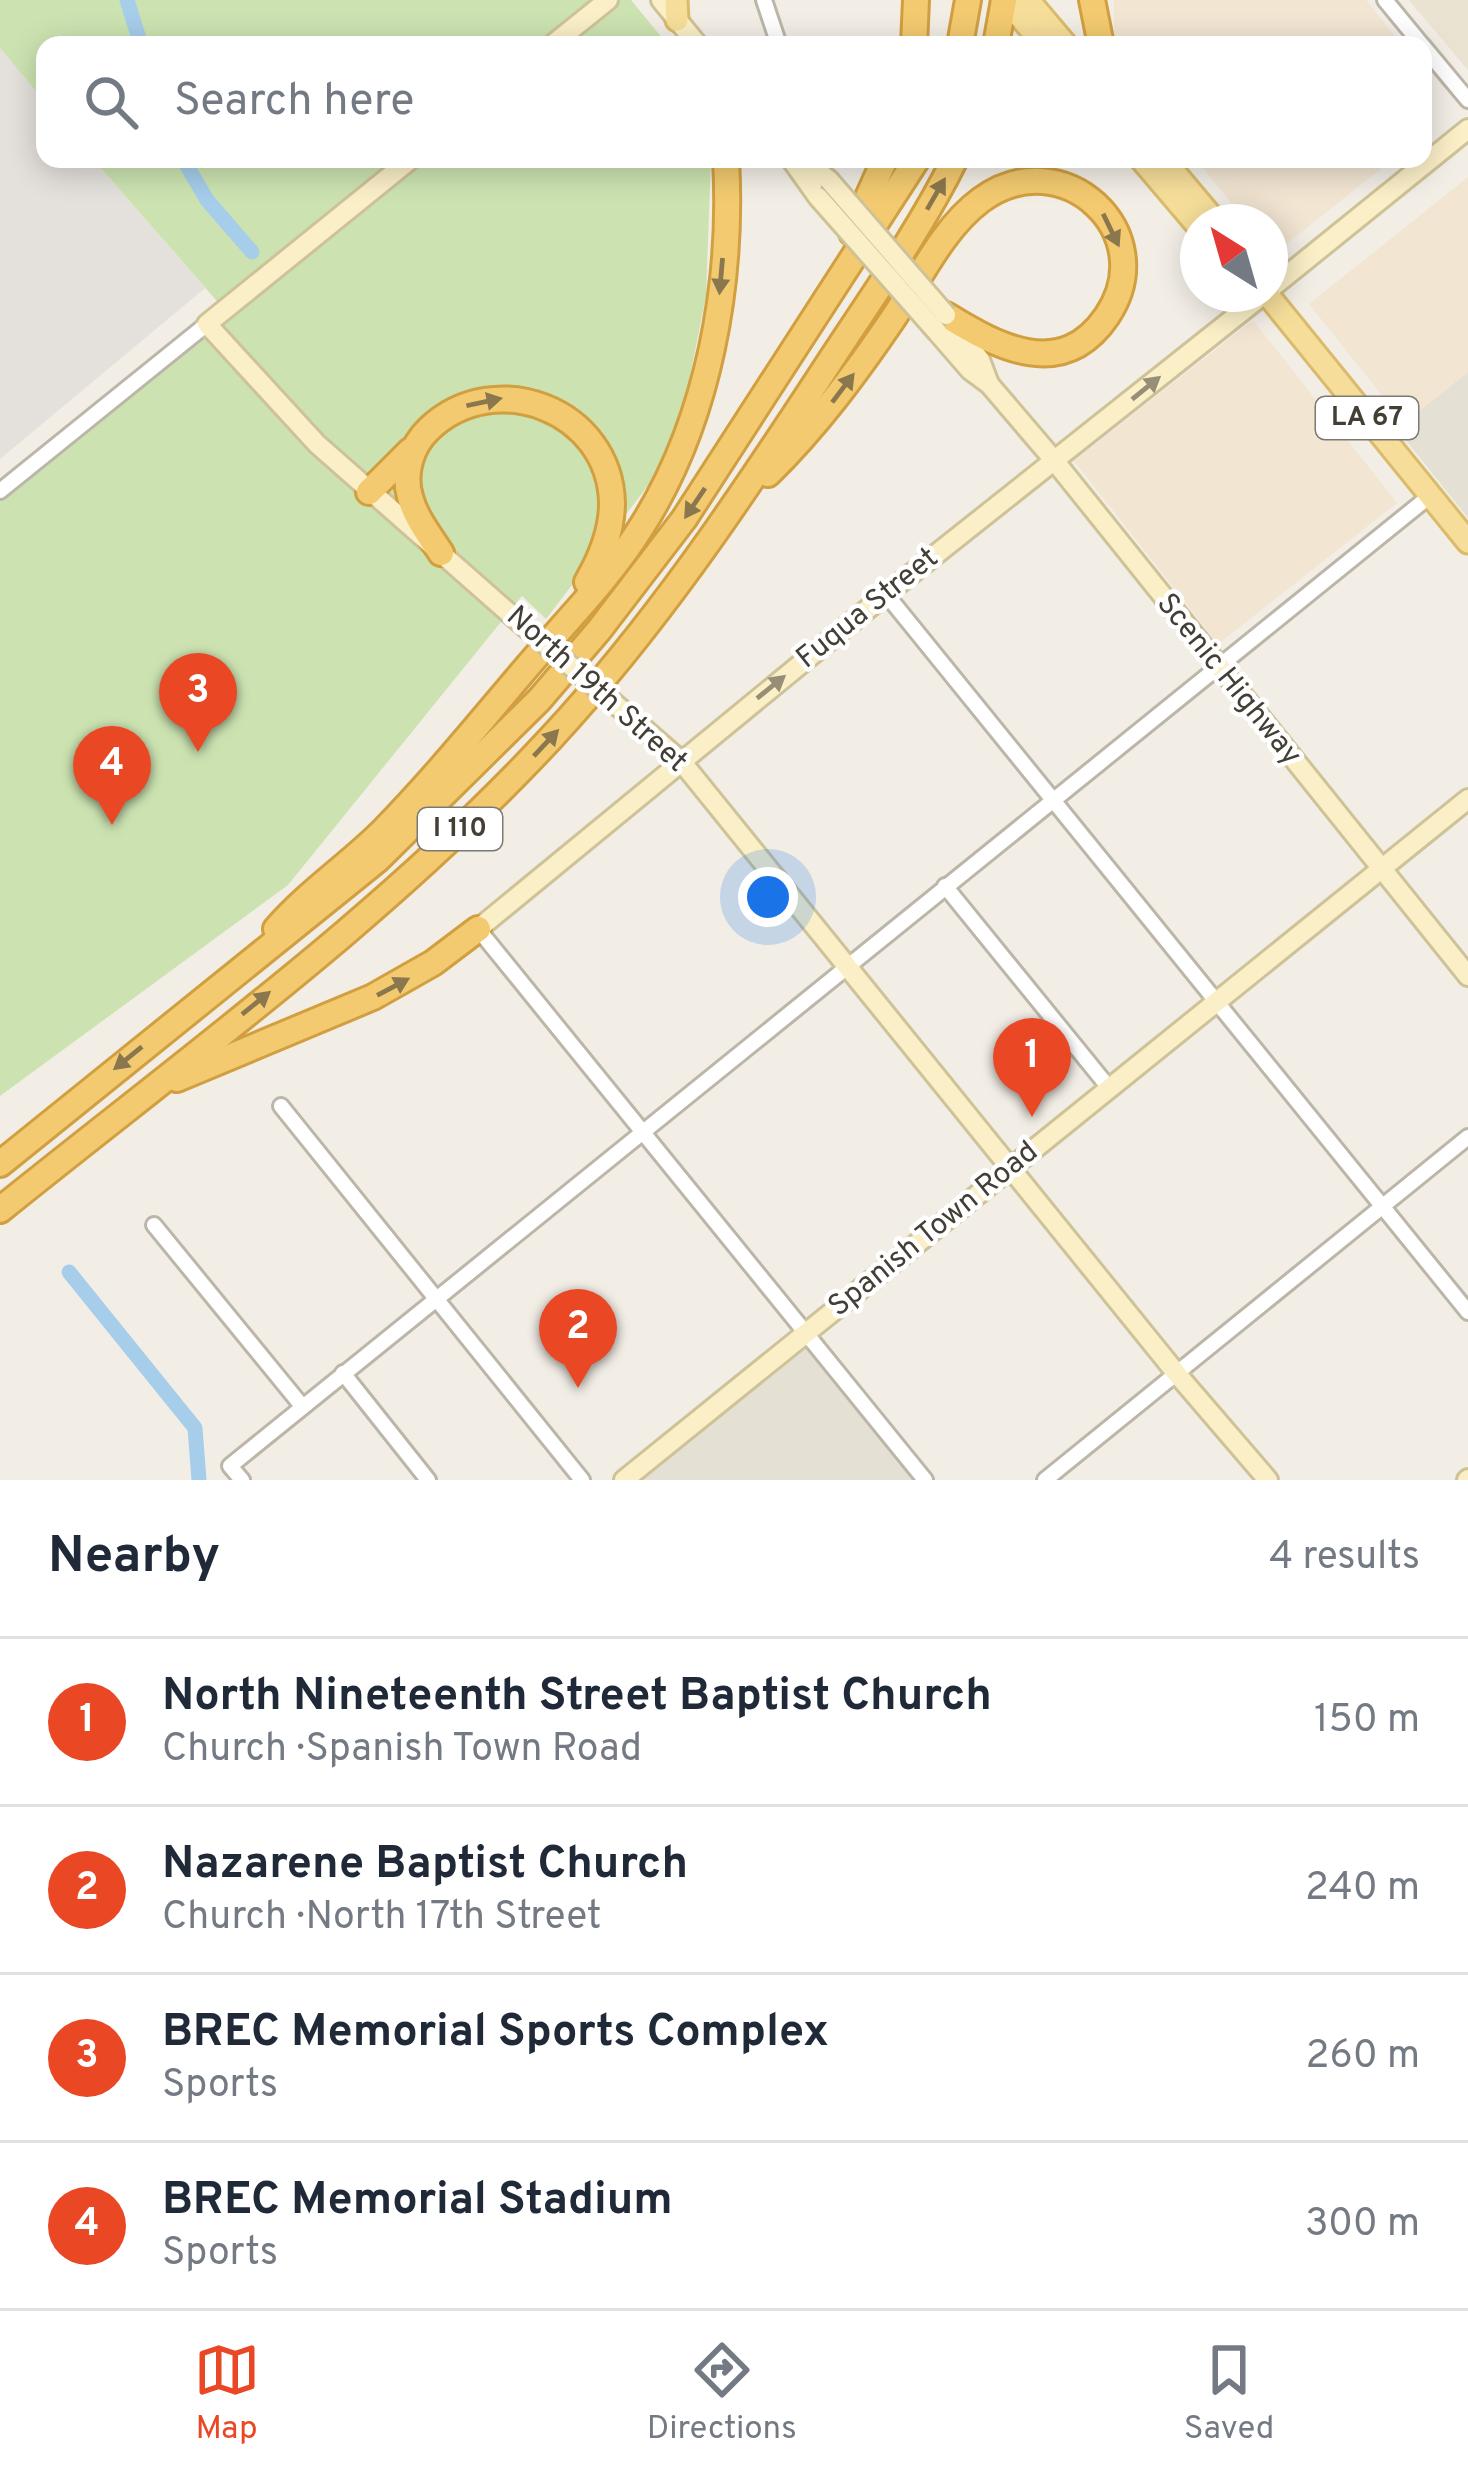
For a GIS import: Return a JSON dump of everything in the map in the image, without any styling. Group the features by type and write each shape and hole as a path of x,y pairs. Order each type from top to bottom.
{"highway":[{"path":"914,36 916,0"},
{"path":"962,36 968,0"},
{"path":"998,36 1005,0"},
{"path":"1092,0 1100,36"},
{"path":"251,957 296,906 404,809 618,561 657,500 703,385 717,313 725,168"},
{"path":"760,405 820,283 864,213 882,168"},
{"name":"I 110","path":"0,1164 377,860 539,700 663,548 910,168"},
{"name":"I 110","path":"0,1210 380,902 521,769 644,630 736,505 950,168"},
{"path":"736,505 825,412 946,237 980,200 1008,185 1051,181 1089,197 1114,228 1121,251 1118,295 1100,325 1072,346 1046,353 1016,352 942,324"},
{"path":"369,492 422,437 468,404 522,399 543,405 587,437 603,464 612,504 599,559 573,604 524,669"},
{"path":"422,437 409,465 407,484 414,508 441,554"},
{"path":"133,1103 230,1054 373,997 423,970 478,929"}],"main road":[{"path":"1005,0 1050,36"},
{"path":"1028,0 1053,36"},
{"path":"1149,168 1180,205"},
{"path":"1171,168 1201,204"},
{"name":"LA 67","path":"1283,312 1468,542"}],"street":[{"path":"563,36 608,0"},
{"path":"661,0 677,10 693,36"},
{"path":"764,0 776,36"},
{"path":"1385,0 1414,36"},
{"path":"1432,58 1468,100"},
{"name":"Fuqua Street","path":"1432,158 1468,129"},
{"path":"0,491 400,168"},
{"name":"Scenic Highway","path":"797,168 818,197 980,360 989,384 1468,976"},
{"name":"Scenic Highway","path":"814,168 829,179 942,324"},
{"name":"Fuqua Street","path":"1288,275 1420,168"},
{"name":"Fuqua Street","path":"478,929 1053,459 1241,312"},
{"name":"North 19th Street","path":"207,323 291,418 369,492 681,761 1268,1480"},
{"path":"236,1475 302,1406 644,1135 846,965 1431,495"},
{"path":"886,594 1468,1312"},
{"name":"Spanish Town Road","path":"624,1480 1468,800"},
{"path":"945,886 1110,1089"},
{"path":"478,929 925,1480"},
{"path":"281,1106 583,1480"},
{"path":"1045,1480 1468,1137"},
{"path":"154,1225 302,1406"},
{"path":"343,1373 428,1480"}],"shaded area":[{"path":"1114,0 1366,0 1395,36 1114,36"},
{"path":"1409,0 1468,0 1468,70"},
{"path":"0,48 36,91 36,168 101,168 205,288 0,459"},
{"path":"1202,168 1382,168 1288,243 1288,204 1232,204"},
{"path":"1468,177 1468,372 1404,423 1309,304"},
{"path":"1253,320 1397,503 1218,644 1074,461"},
{"path":"1468,372 1468,518 1400,433 1404,423"},
{"path":"807,1335 926,1480 624,1480"}],"green space":[{"path":"0,0 631,0 661,36 36,36 36,91 0,48"},
{"path":"101,168 711,168 706,296 666,462 546,619 522,596 288,885 0,1096 0,499 229,315"}],"waterway":[{"path":"127,0 138,36"},
{"path":"188,168 207,200 252,252"},
{"path":"69,1272 195,1428 199,1480"}],"place":[{"name":"BREC Memorial Sports Complex","path":"198,752"},
{"name":"BREC Memorial Stadium","path":"112,825"},
{"name":"North Nineteenth Street Baptist Church","path":"1032,1117"},
{"name":"Nazarene Baptist Church","path":"578,1388"}]}
